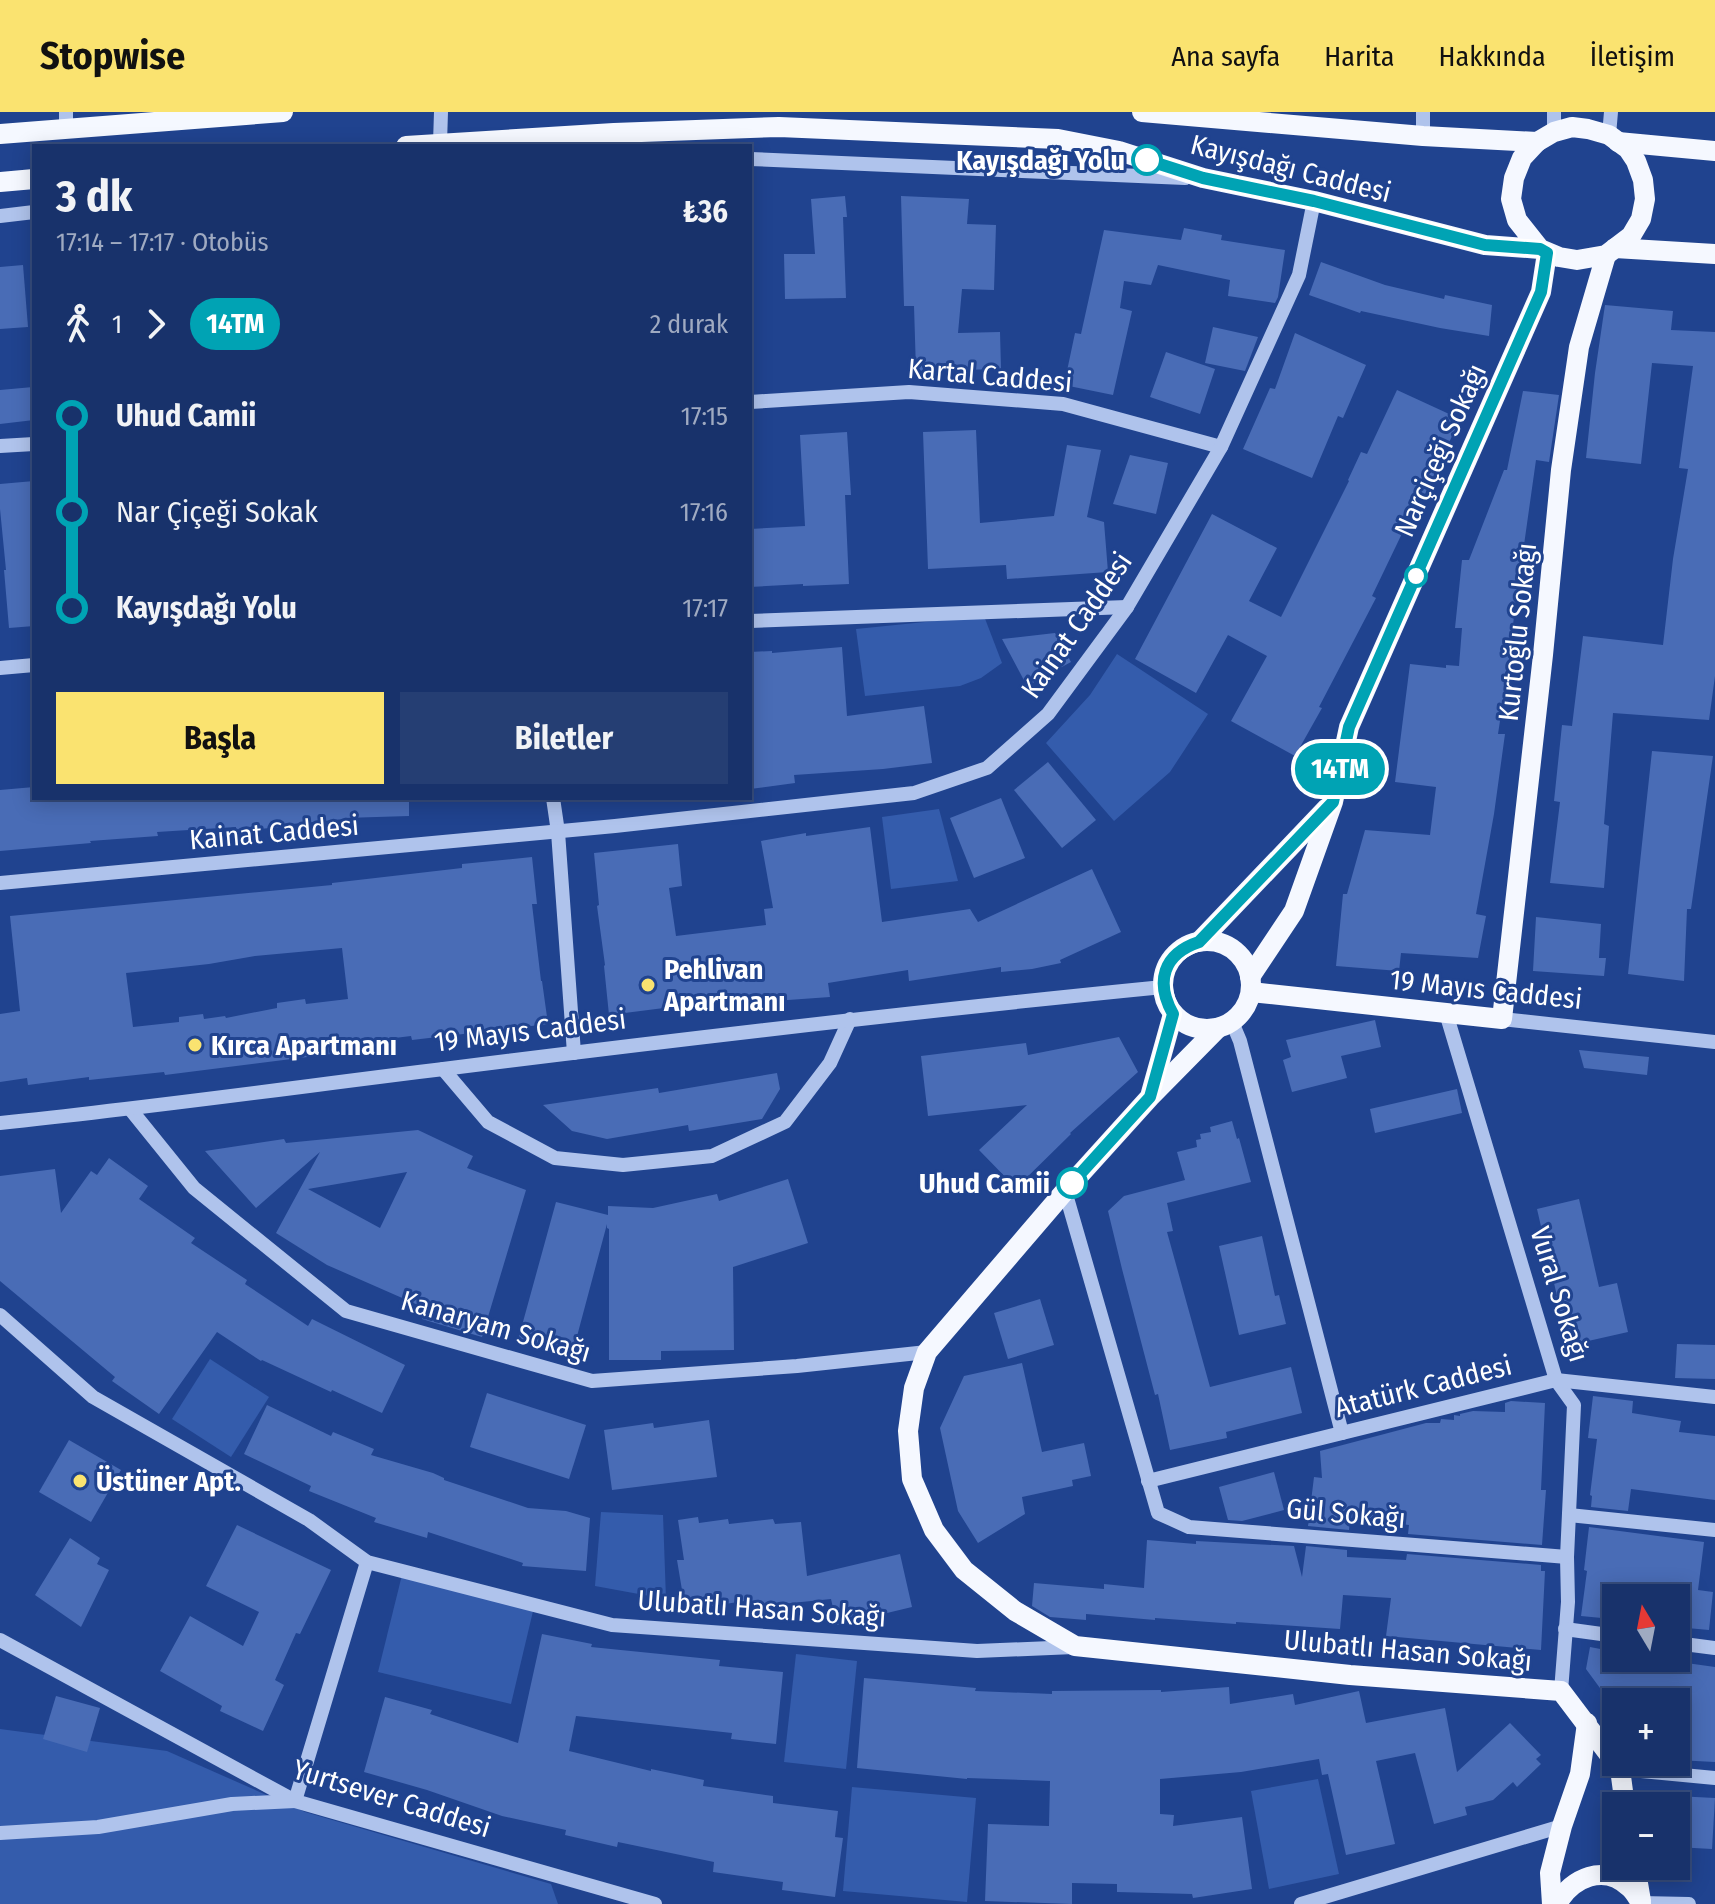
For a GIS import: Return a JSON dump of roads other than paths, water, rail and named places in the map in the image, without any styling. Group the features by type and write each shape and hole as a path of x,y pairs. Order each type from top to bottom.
{"main road":[{"path":"0,134 66,120 283,112"},
{"name":"Kayışdağı Caddesi","path":"1142,112 1300,119 1423,136 1558,125 1588,129 1614,139 1715,151"},
{"path":"1544,251 1517,220 1511,199 1514,178 1522,158 1558,125"},
{"name":"Kayışdağı Caddesi","path":"429,144 779,127 1058,139 1119,151 1203,178 1314,201 1485,245 1544,251 1577,260 1611,252 1715,254"},
{"path":"1611,252 1631,236 1641,219 1645,199 1643,180 1636,161 1628,149 1614,139"},
{"path":"0,182 32,179"},
{"name":"Narçiçeği Sokağı","path":"1250,984 1294,911 1333,802 1349,727 1541,292 1544,251"},
{"name":"Kurtoğlu Sokağı","path":"1502,1019 1561,470 1579,347 1611,252"},
{"path":"1199,942 1333,802"},
{"path":"1075,1646 1015,1611 964,1570 934,1530 912,1479 908,1431 914,1388 927,1352 1065,1191 1150,1097 1248,1003 1250,984 1246,964 1238,953 1213,942 1187,946 1169,963 1164,975 1166,1001 1173,1014 1194,1028 1206,1030 1225,1025"},
{"name":"19 Mayıs Caddesi","path":"1250,984 1502,1019"},
{"path":"1150,1097 1173,1014"},
{"name":"Ulubatlı Hasan Sokağı","path":"1075,1646 1350,1675 1561,1691 1587,1723"},
{"path":"1587,1723 1602,1744"},
{"path":"1554,1904 1550,1873 1580,1774 1587,1723"},
{"path":"1554,1904 1572,1884 1582,1878 1598,1876 1610,1876 1621,1881 1641,1903"},
{"path":"1637,1880 1641,1903"}],"street":[{"path":"440,143 441,112"},
{"path":"1423,112 1423,136"},
{"path":"1611,112 1614,139"},
{"path":"752,159 1203,178"},
{"name":"Kainat Caddesi","path":"0,883 558,832 914,793 987,768 1048,714 1127,607 1221,447 1299,275 1314,201"},
{"path":"0,216 32,212"},
{"name":"Kartal Caddesi","path":"752,402 909,392 1063,404 1221,447"},
{"path":"0,446 32,444"},
{"path":"752,621 1127,607"},
{"path":"0,668 32,665"},
{"path":"553,800 574,1053"},
{"name":"19 Mayıs Caddesi","path":"0,1123 131,1110 850,1019 1163,987"},
{"name":"Vural Sokağı","path":"1446,1013 1556,1380 1574,1405 1568,1602 1561,1691"},
{"path":"443,1069 488,1122 555,1158 623,1165 712,1156 785,1122 830,1063 850,1019"},
{"name":"19 Mayıs Caddesi","path":"1502,1019 1715,1042"},
{"path":"1225,1025 1240,1041 1342,1433"},
{"name":"Kanaryam Sokağı","path":"131,1110 194,1188 346,1311 592,1381 797,1366 927,1352"},
{"name":"Gül Sokağı","path":"1065,1191 1158,1513 1189,1527 1567,1557"},
{"name":"Ulubatlı Hasan Sokağı","path":"0,1315 93,1397 309,1520 367,1562 612,1625 977,1651 1075,1646"},
{"name":"Atatürk Caddesi","path":"1148,1481 1556,1380 1715,1397"},
{"path":"1569,1515 1715,1530"},
{"path":"0,1833 98,1827 232,1804 295,1801 367,1562"},
{"path":"1565,1629 1602,1634"},
{"name":"Yurtsever Caddesi","path":"0,1640 295,1801 655,1904"},
{"path":"1690,1645 1715,1648"},
{"path":"1690,1776 1715,1778"},
{"path":"1301,1904 1562,1826"},
{"path":"1641,1903 1689,1904"}],"place":[{"name":"Kayışdağı Yolu","path":"1147,160"},
{"name":"Pehlivan Apartmanı","path":"648,985"},
{"name":"Kırca Apartmanı","path":"195,1045"},
{"name":"Uhud Camii","path":"1072,1183"},
{"name":"Üstüner Apt.","path":"80,1481"}]}
